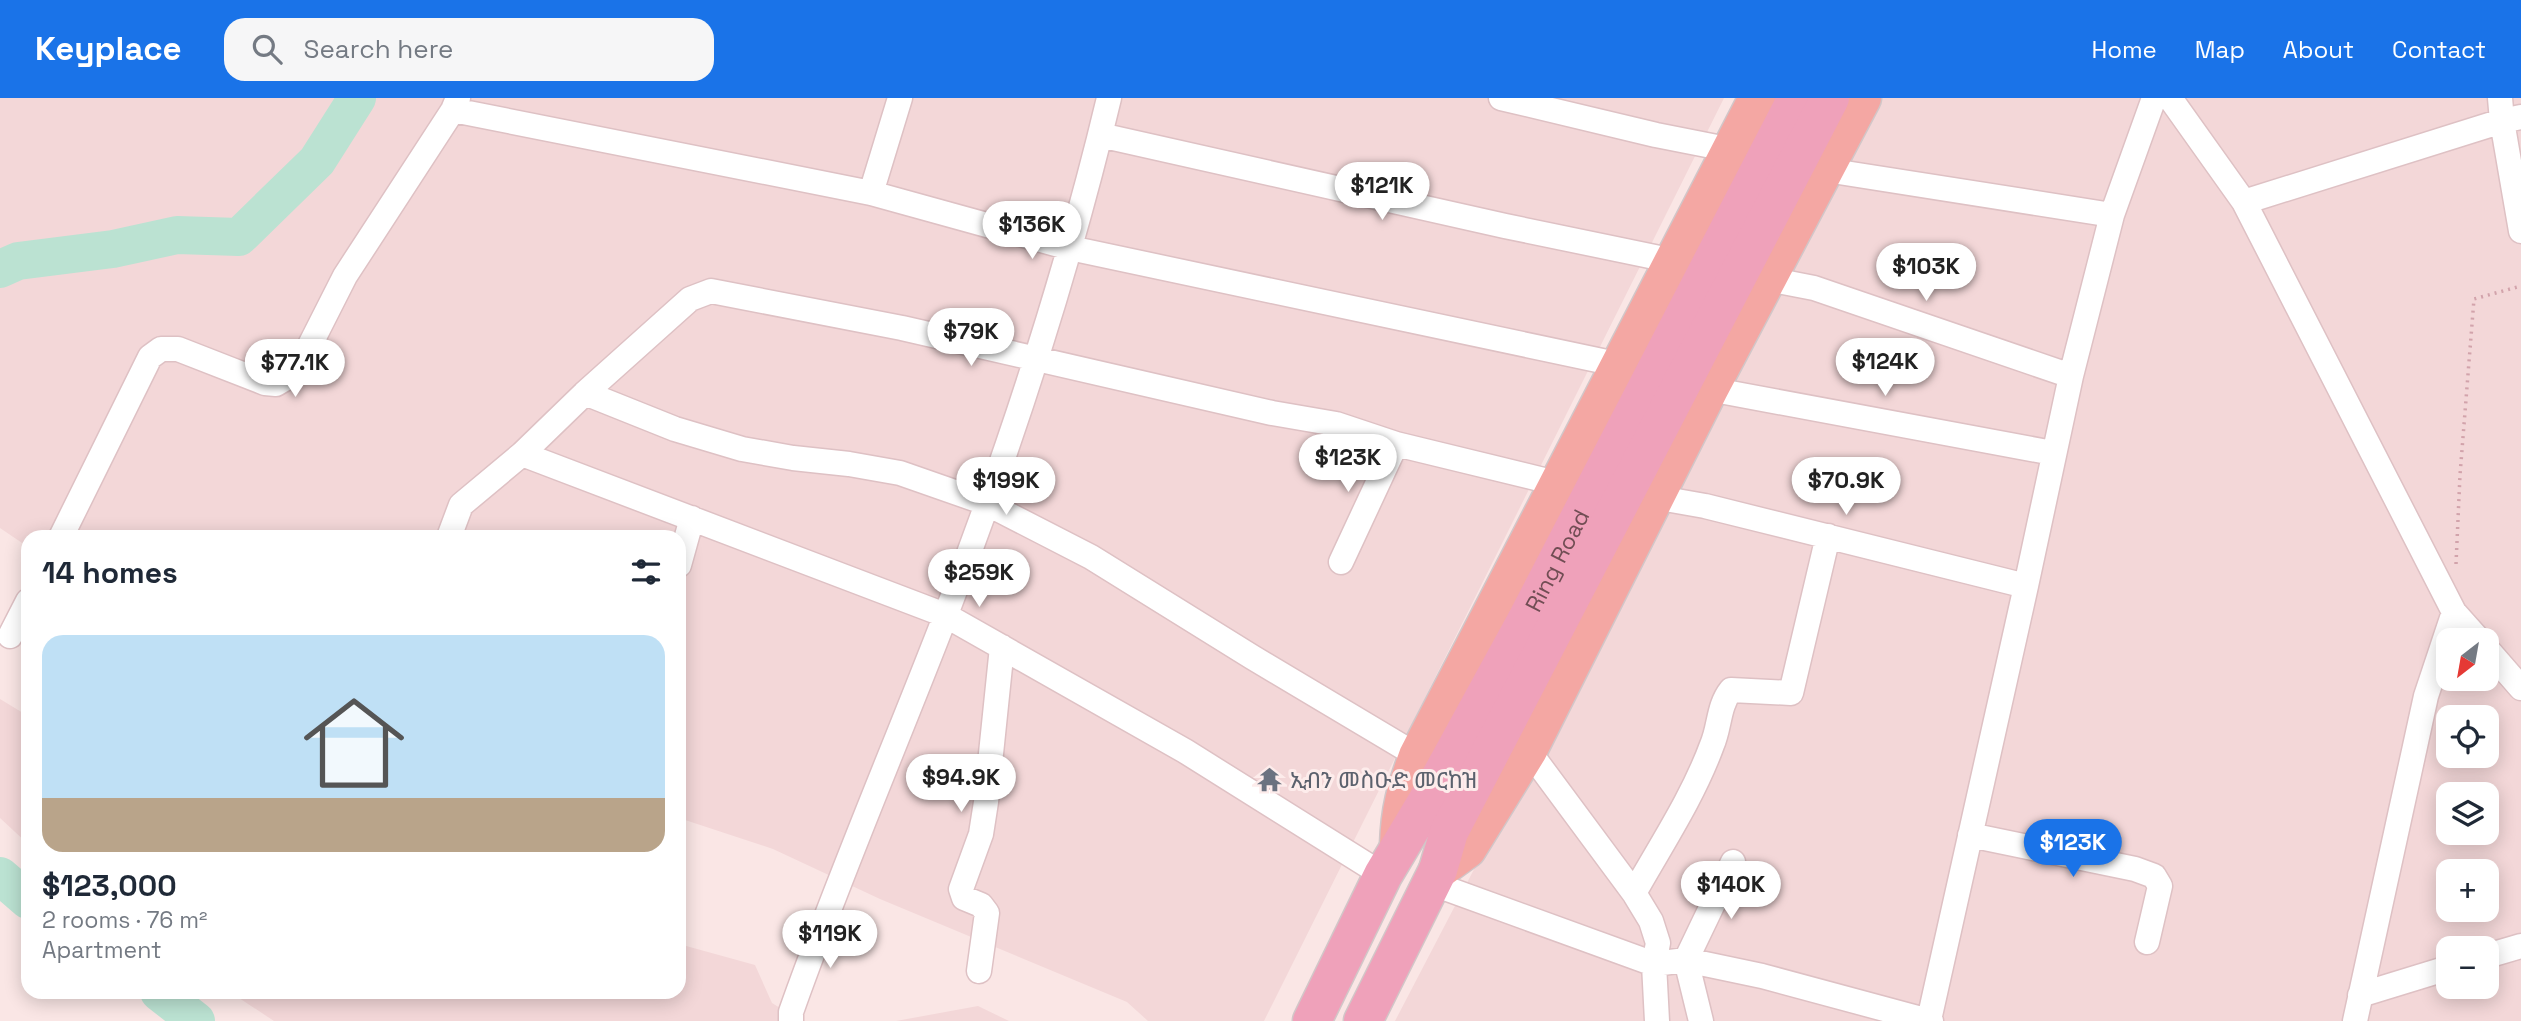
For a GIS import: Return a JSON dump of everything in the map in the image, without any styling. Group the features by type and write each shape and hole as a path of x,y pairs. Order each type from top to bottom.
{"highway":[{"name":"Ring Road","path":"1312,1021 1391,860 1429,798 1526,621 1797,98"},
{"name":"Ring Road","path":"1363,1021 1434,877 1449,832 1830,98"}],"main road":[{"path":"1391,860 1404,795 1418,756 1758,98"},
{"path":"1434,877 1467,849 1528,750 1709,388 1862,98"}],"street":[{"path":"871,192 901,98"},
{"path":"791,1021 791,1012 826,911 866,818 986,503 1070,248 1110,98"},
{"path":"1501,98 1732,150"},
{"path":"1434,877 1654,964 1686,960 1762,976 1930,1021 2071,376 2112,215 2154,98"},
{"path":"2170,98 2244,202 2454,612 2468,628"},
{"path":"64,530 150,357 161,349 178,349 265,383 276,384 288,377 306,353 345,276 455,104 871,192 1070,248 1621,365"},
{"path":"2244,202 2507,112 2521,231"},
{"path":"1100,135 1674,261"},
{"path":"1826,170 2112,215"},
{"path":"1768,279 1814,288 2071,376"},
{"path":"452,530 461,505 522,454 585,393 690,299 711,291 889,325 1272,413 1336,425 1396,444 1560,484"},
{"path":"1709,388 2053,453"},
{"path":"585,393 675,429 742,449 900,473 986,503 1091,557 1418,756"},
{"path":"1341,562 1396,444"},
{"path":"522,454 945,615 1185,751 1391,860"},
{"path":"1654,497 1705,506 2026,586"},
{"path":"686,540 692,518"},
{"path":"1634,893 1690,795 1713,744 1723,699 1731,690 1791,693 1828,536"},
{"path":"2355,1021 2426,696 2454,612"},
{"path":"10,636 21,615"},
{"path":"979,971 987,913 981,905 964,898 961,889 981,834 1002,648"},
{"path":"2499,663 2521,688"},
{"path":"1528,750 1634,893 1651,921 1658,943 1654,964 1657,1021"},
{"path":"1970,835 2135,869 2154,876 2160,886 2147,942"},
{"path":"1701,1021 1686,960 1733,862"},
{"path":"2499,952 2521,946"},
{"path":"2360,995 2436,972"}],"path":[{"path":"2454,612 2460,475 2474,299 2521,286"}],"shaded area":[{"path":"0,98 1724,98 1264,1021 1148,1021 1127,1002 880,899 773,849 686,820 686,530 21,530 21,542 0,528"},
{"path":"1876,98 2521,98 2521,1021 1395,1021"},
{"path":"0,699 21,712 21,838 0,818"},
{"path":"686,946 755,965 772,1003 801,1021 274,1021 241,999 686,999"},
{"path":"978,1006 1009,1021 896,1021"}],"waterway":[{"path":"0,269 18,261 113,249 177,235 239,237 317,161 357,98"},
{"path":"0,876 21,894"},
{"path":"168,999 196,1021"}],"place":[{"name":"ኢብን መስዑድ መርከዝ","path":"1270,780"}]}
